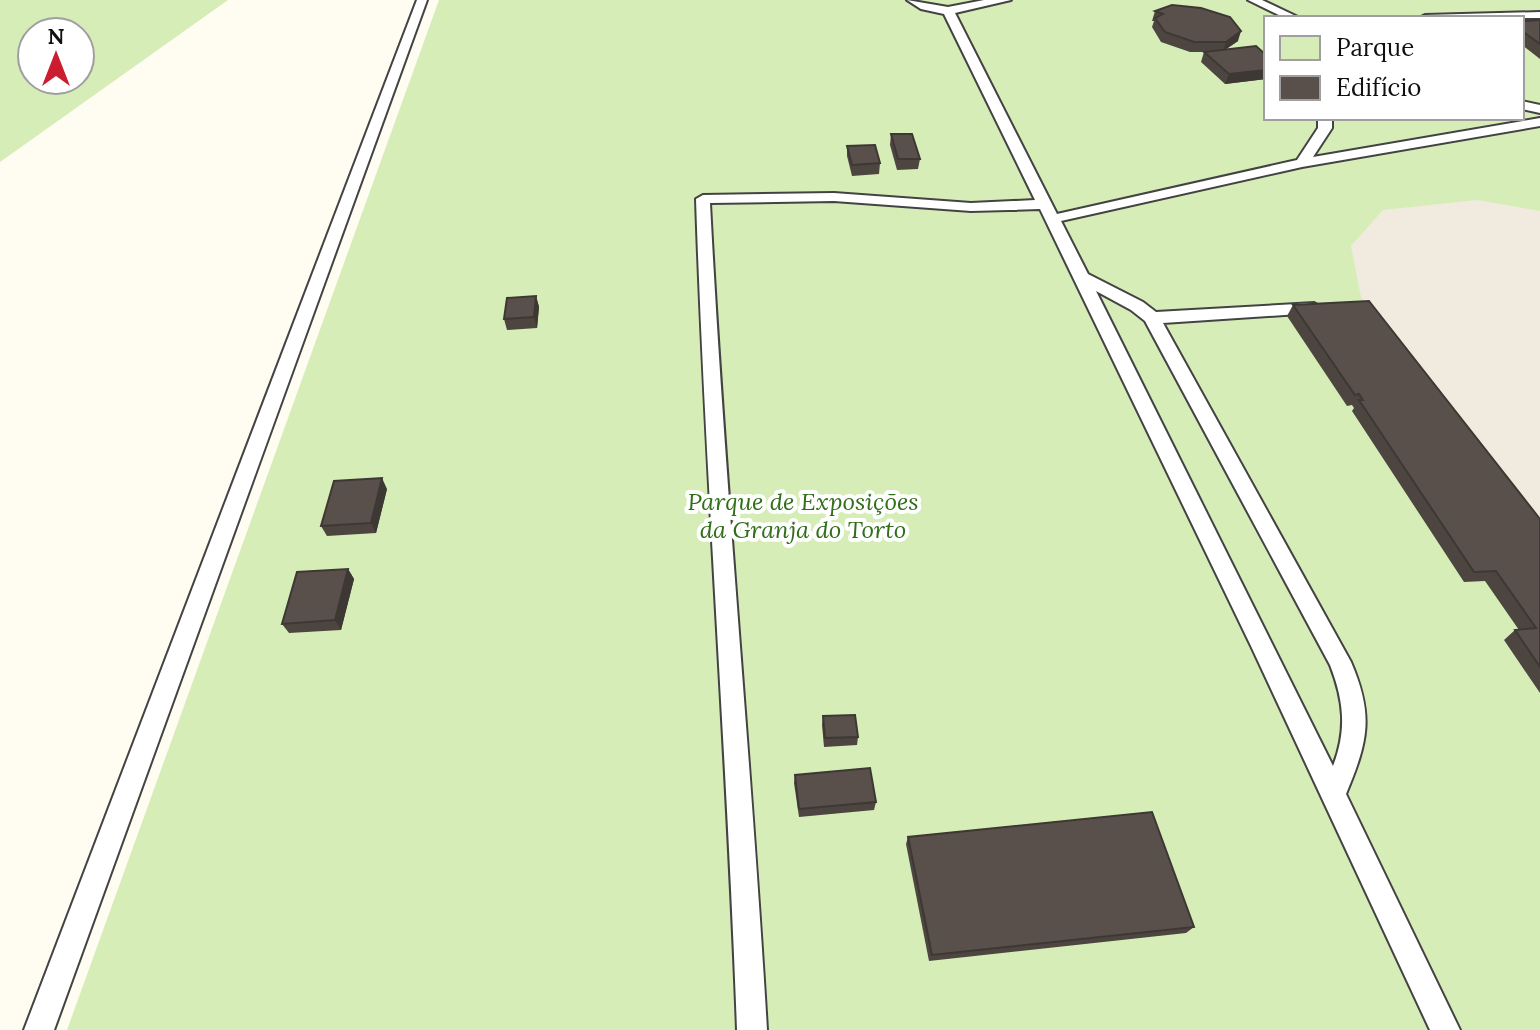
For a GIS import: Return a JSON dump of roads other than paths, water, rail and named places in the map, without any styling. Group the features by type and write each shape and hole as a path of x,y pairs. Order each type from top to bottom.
{"lane":[{"path":"39,1030 422,0"},
{"path":"912,0 924,7 948,11 965,10 986,0 1006,0"},
{"path":"1253,0 1289,16"},
{"path":"948,11 1083,278 1334,793 1445,1030"},
{"path":"1502,16 1540,15"},
{"path":"1302,163 1325,128 1325,120"},
{"path":"752,1030 743,843 712,417 703,199 834,197 1049,212 1302,163 1540,122"},
{"path":"1083,278 1137,306 1152,318 1352,688 1357,717 1356,742 1334,793"},
{"path":"1152,318 1314,308"}],"park label":[{"name":"Parque de Exposições da Granja do Torto","path":"803,515"}]}
